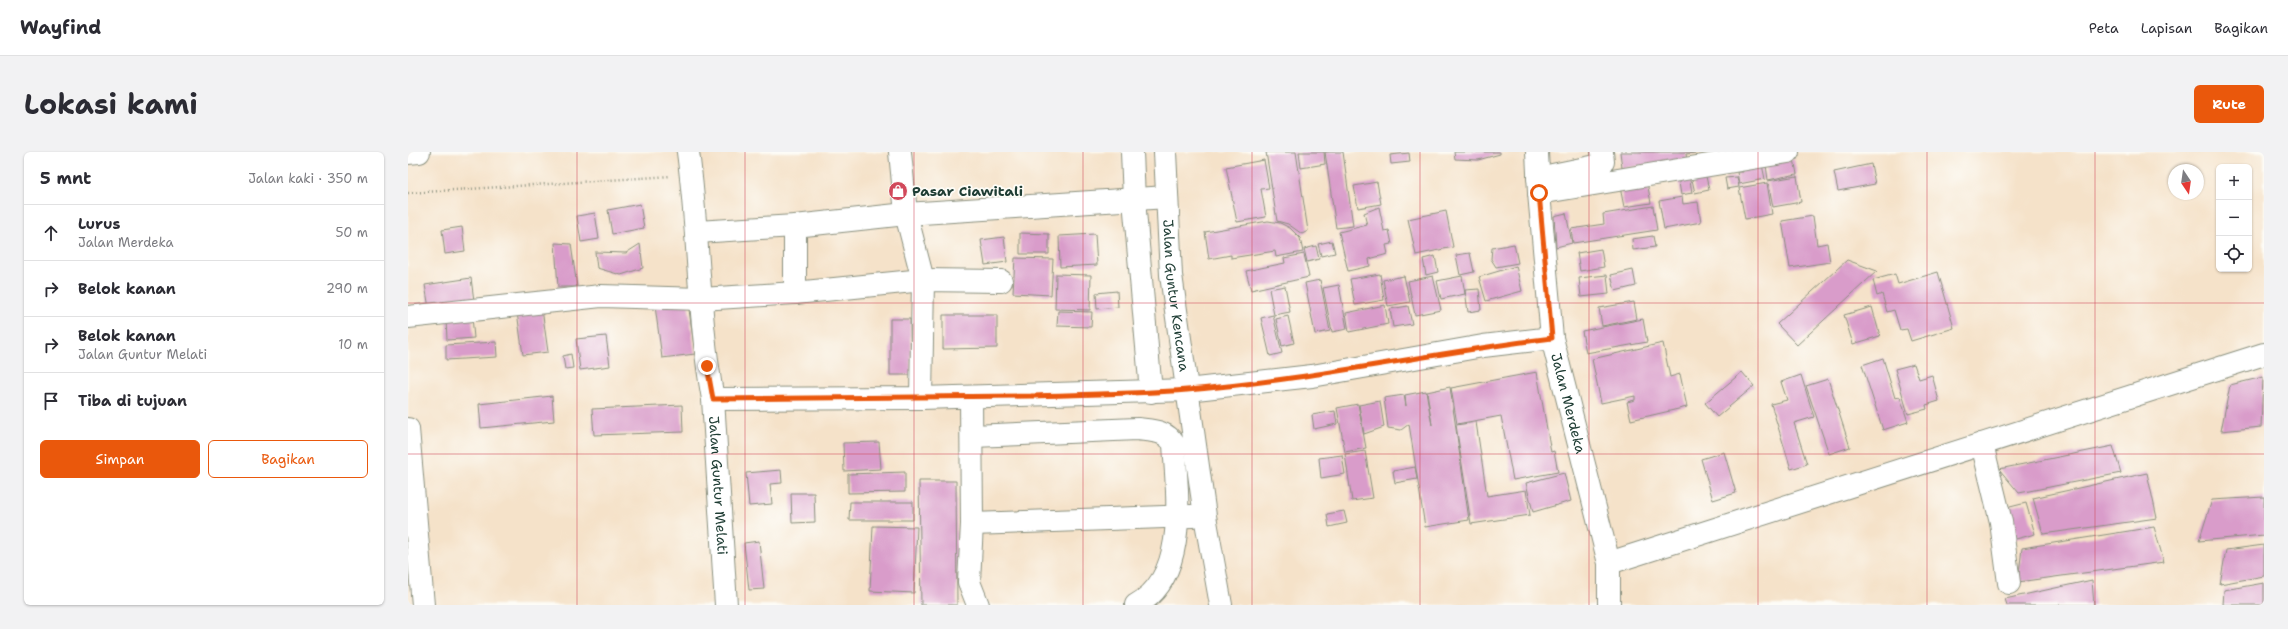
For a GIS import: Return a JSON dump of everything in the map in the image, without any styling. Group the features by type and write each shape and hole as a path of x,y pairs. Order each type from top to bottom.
{"street":[{"path":"408,153 419,152"},
{"name":"Jalan Guntur Melati","path":"688,152 697,232 707,366 713,399 726,605"},
{"path":"900,152 906,214 922,280 921,398"},
{"path":"1132,152 1134,200 1151,392"},
{"name":"Jalan Guntur Kencana","path":"1165,152 1171,275 1205,516 1221,605"},
{"name":"Jalan Merdeka","path":"1537,152 1538,186 1552,338 1609,563 1609,605"},
{"path":"1538,186 1575,161 1601,165 1603,162 1602,152"},
{"path":"1538,186 1738,157 1788,152"},
{"path":"697,232 796,226 906,214 1167,197"},
{"path":"795,293 796,226"},
{"path":"408,317 601,296 701,299 795,293 922,280 1001,280"},
{"path":"713,399 921,398 1187,390 1312,376 1483,346 1552,338"},
{"path":"1609,563 2264,354"},
{"path":"971,397 973,436 972,524 969,582 978,605"},
{"path":"408,429 410,477 420,603"},
{"path":"973,436 1137,429 1163,432 1169,436 1174,444 1179,516 1171,557 1165,573 1147,600 1136,605"},
{"path":"1982,444 2001,522 2009,583"},
{"path":"972,524 1205,516"}],"path":[{"path":"408,193 691,175"}],"building":[{"path":"1266,152 1296,152 1308,231 1302,234 1288,224 1277,221"},
{"path":"1299,152 1324,152 1325,164 1301,168"},
{"path":"1325,152 1343,152 1353,226 1336,228"},
{"path":"1454,152 1500,152 1500,154 1478,160 1455,159"},
{"path":"1620,152 1696,153 1686,154 1687,160 1622,168"},
{"path":"1409,153 1410,162 1391,164 1390,155"},
{"path":"1794,159 1797,174 1768,180 1766,165"},
{"path":"1264,160 1269,188 1261,189 1266,217 1237,222 1226,167"},
{"path":"1761,160 1765,179 1739,184 1737,172 1743,172 1741,164"},
{"path":"1871,164 1875,184 1838,191 1834,172"},
{"path":"1705,172 1709,190 1695,193 1691,175"},
{"path":"1689,174 1692,193 1681,195 1678,176"},
{"path":"1797,176 1801,202 1773,207 1768,181"},
{"path":"1737,177 1739,187 1727,189 1725,178"},
{"path":"1377,182 1381,204 1358,208 1354,186"},
{"path":"1647,182 1651,203 1624,207 1620,187"},
{"path":"1767,183 1772,214 1745,219 1739,188"},
{"path":"1682,197 1683,204 1698,202 1701,222 1664,229 1659,201"},
{"path":"640,204 644,228 612,234 608,210"},
{"path":"1653,206 1657,230 1573,243 1571,229 1604,224 1603,214"},
{"path":"1379,207 1384,231 1389,230 1392,244 1386,245 1388,254 1369,259 1370,266 1348,271 1339,232 1367,225 1364,213"},
{"path":"1446,211 1453,247 1416,255 1408,219"},
{"path":"595,213 599,239 581,242 577,216"},
{"path":"1566,213 1572,243 1556,247 1554,216"},
{"path":"1813,216 1817,245 1827,243 1830,262 1790,268 1782,221"},
{"path":"1268,221 1280,223 1290,228 1300,238 1303,252 1276,257 1275,251 1231,258 1231,255 1209,259 1205,232"},
{"path":"462,227 465,251 445,254 442,230"},
{"path":"1020,233 1049,234 1049,254 1020,254"},
{"path":"1095,234 1097,265 1060,267 1059,236"},
{"path":"1653,236 1655,247 1633,250 1632,239"},
{"path":"1004,237 1007,262 985,265 981,240"},
{"path":"1332,241 1335,253 1321,256 1318,244"},
{"path":"555,243 571,244 577,287 558,287"},
{"path":"640,244 643,268 621,275 597,268 595,252 626,253"},
{"path":"1514,244 1518,263 1496,267 1491,259 1492,248"},
{"path":"1316,246 1319,259 1307,262 1304,249"},
{"path":"1601,249 1604,267 1580,271 1577,253"},
{"path":"1470,253 1474,272 1460,275 1456,255"},
{"path":"1304,254 1309,277 1251,290 1246,271 1285,263 1284,258"},
{"path":"1435,256 1438,272 1426,275 1423,259"},
{"path":"1015,258 1053,259 1051,295 1013,293"},
{"path":"1847,260 1877,271 1797,345 1777,324"},
{"path":"1516,266 1522,291 1486,301 1479,277"},
{"path":"1633,270 1636,286 1615,291 1611,275"},
{"path":"1938,272 1954,328 1911,341 1907,329 1900,330 1894,310 1887,312 1882,294 1877,296 1873,280 1895,274 1898,284"},
{"path":"1056,274 1091,275 1090,310 1055,309"},
{"path":"1380,274 1384,300 1355,305 1350,279"},
{"path":"1607,275 1609,294 1581,297 1579,278"},
{"path":"1404,276 1410,302 1388,306 1383,280"},
{"path":"1433,276 1441,310 1415,315 1408,281"},
{"path":"1462,276 1465,294 1441,299 1437,281"},
{"path":"471,278 474,301 429,308 425,285"},
{"path":"1320,280 1330,331 1315,334 1305,283"},
{"path":"1339,285 1347,329 1332,332 1323,288"},
{"path":"1285,286 1290,312 1274,315 1269,289"},
{"path":"1479,289 1481,310 1468,312 1465,290"},
{"path":"1117,291 1118,307 1097,309 1096,293"},
{"path":"688,302 695,354 662,358 655,306"},
{"path":"1634,302 1637,319 1602,326 1599,308"},
{"path":"1385,305 1388,324 1349,332 1346,313"},
{"path":"1408,306 1412,324 1393,327 1390,309"},
{"path":"1872,307 1880,336 1853,344 1844,315"},
{"path":"542,309 548,352 523,355 517,312"},
{"path":"1058,311 1092,312 1091,327 1057,326"},
{"path":"943,315 997,315 997,348 943,349"},
{"path":"1273,315 1282,353 1270,356 1261,318"},
{"path":"1288,316 1294,343 1282,346 1276,319"},
{"path":"472,317 474,338 447,340 446,319"},
{"path":"890,319 910,319 911,375 890,375"},
{"path":"1643,319 1647,342 1586,353 1582,331"},
{"path":"606,336 610,366 580,370 576,339"},
{"path":"496,342 497,357 446,360 446,345"},
{"path":"1663,343 1670,377 1680,374 1687,407 1631,420 1627,402 1635,400 1635,396 1601,403 1592,359"},
{"path":"571,354 573,368 565,369 563,356"},
{"path":"1883,358 1895,398 1900,397 1908,422 1883,430 1862,365"},
{"path":"1914,364 1919,379 1932,375 1939,401 1926,405 1927,409 1908,414 1895,369"},
{"path":"1537,372 1551,452 1554,451 1558,472 1513,480 1501,416 1457,424 1451,388"},
{"path":"1742,372 1754,386 1717,417 1705,403"},
{"path":"1801,375 1814,417 1794,423 1807,464 1791,469 1771,404 1787,400 1781,382"},
{"path":"2263,377 2261,427 2221,431 2230,385"},
{"path":"1828,379 1850,447 1829,454 1806,386"},
{"path":"1450,387 1469,520 1425,527 1409,424 1401,430 1388,428 1384,398 1404,395 1406,406 1405,395 1426,391 1432,425 1427,392"},
{"path":"552,396 554,421 481,428 479,404"},
{"path":"1380,401 1384,427 1364,434 1359,405"},
{"path":"1358,404 1366,448 1345,452 1337,408"},
{"path":"682,405 683,432 594,435 592,409"},
{"path":"1335,411 1337,424 1314,429 1312,415"},
{"path":"1476,422 1487,496 1526,490 1530,515 1471,524 1456,425"},
{"path":"879,442 881,469 844,471 843,443"},
{"path":"2113,446 2121,473 2019,493 1999,469"},
{"path":"1365,451 1373,498 1352,501 1345,454"},
{"path":"1724,452 1736,493 1713,500 1701,459"},
{"path":"1342,455 1345,474 1321,478 1319,458"},
{"path":"1415,467 1417,479 1395,483 1393,471"},
{"path":"781,470 782,483 770,484 772,504 749,506 746,473"},
{"path":"905,472 905,492 848,493 848,474"},
{"path":"1564,473 1571,501 1533,512 1526,483"},
{"path":"2147,473 2157,518 2043,534 2033,498"},
{"path":"919,481 956,481 957,605 921,605"},
{"path":"791,493 814,493 815,522 792,523"},
{"path":"2264,497 2264,535 2199,541 2212,500"},
{"path":"850,502 913,502 913,520 849,520"},
{"path":"2026,503 2035,534 2012,540 2006,508"},
{"path":"1344,511 1347,523 1329,527 1327,514"},
{"path":"873,526 917,527 914,593 870,591"},
{"path":"2154,527 2164,562 2018,582 2022,548"},
{"path":"759,541 764,589 749,590 744,543"},
{"path":"2264,545 2264,576 2220,584 2226,550"},
{"path":"2092,580 2094,605 2007,605 2005,599"},
{"path":"2264,583 2264,605 2223,605 2224,590"}],"place":[{"name":"Pasar Ciawitali","path":"898,191"}],"route":[{"path":"707,366 713,399 921,398 1089,394 1187,390 1312,376 1483,346 1552,338 1539,193"}]}
